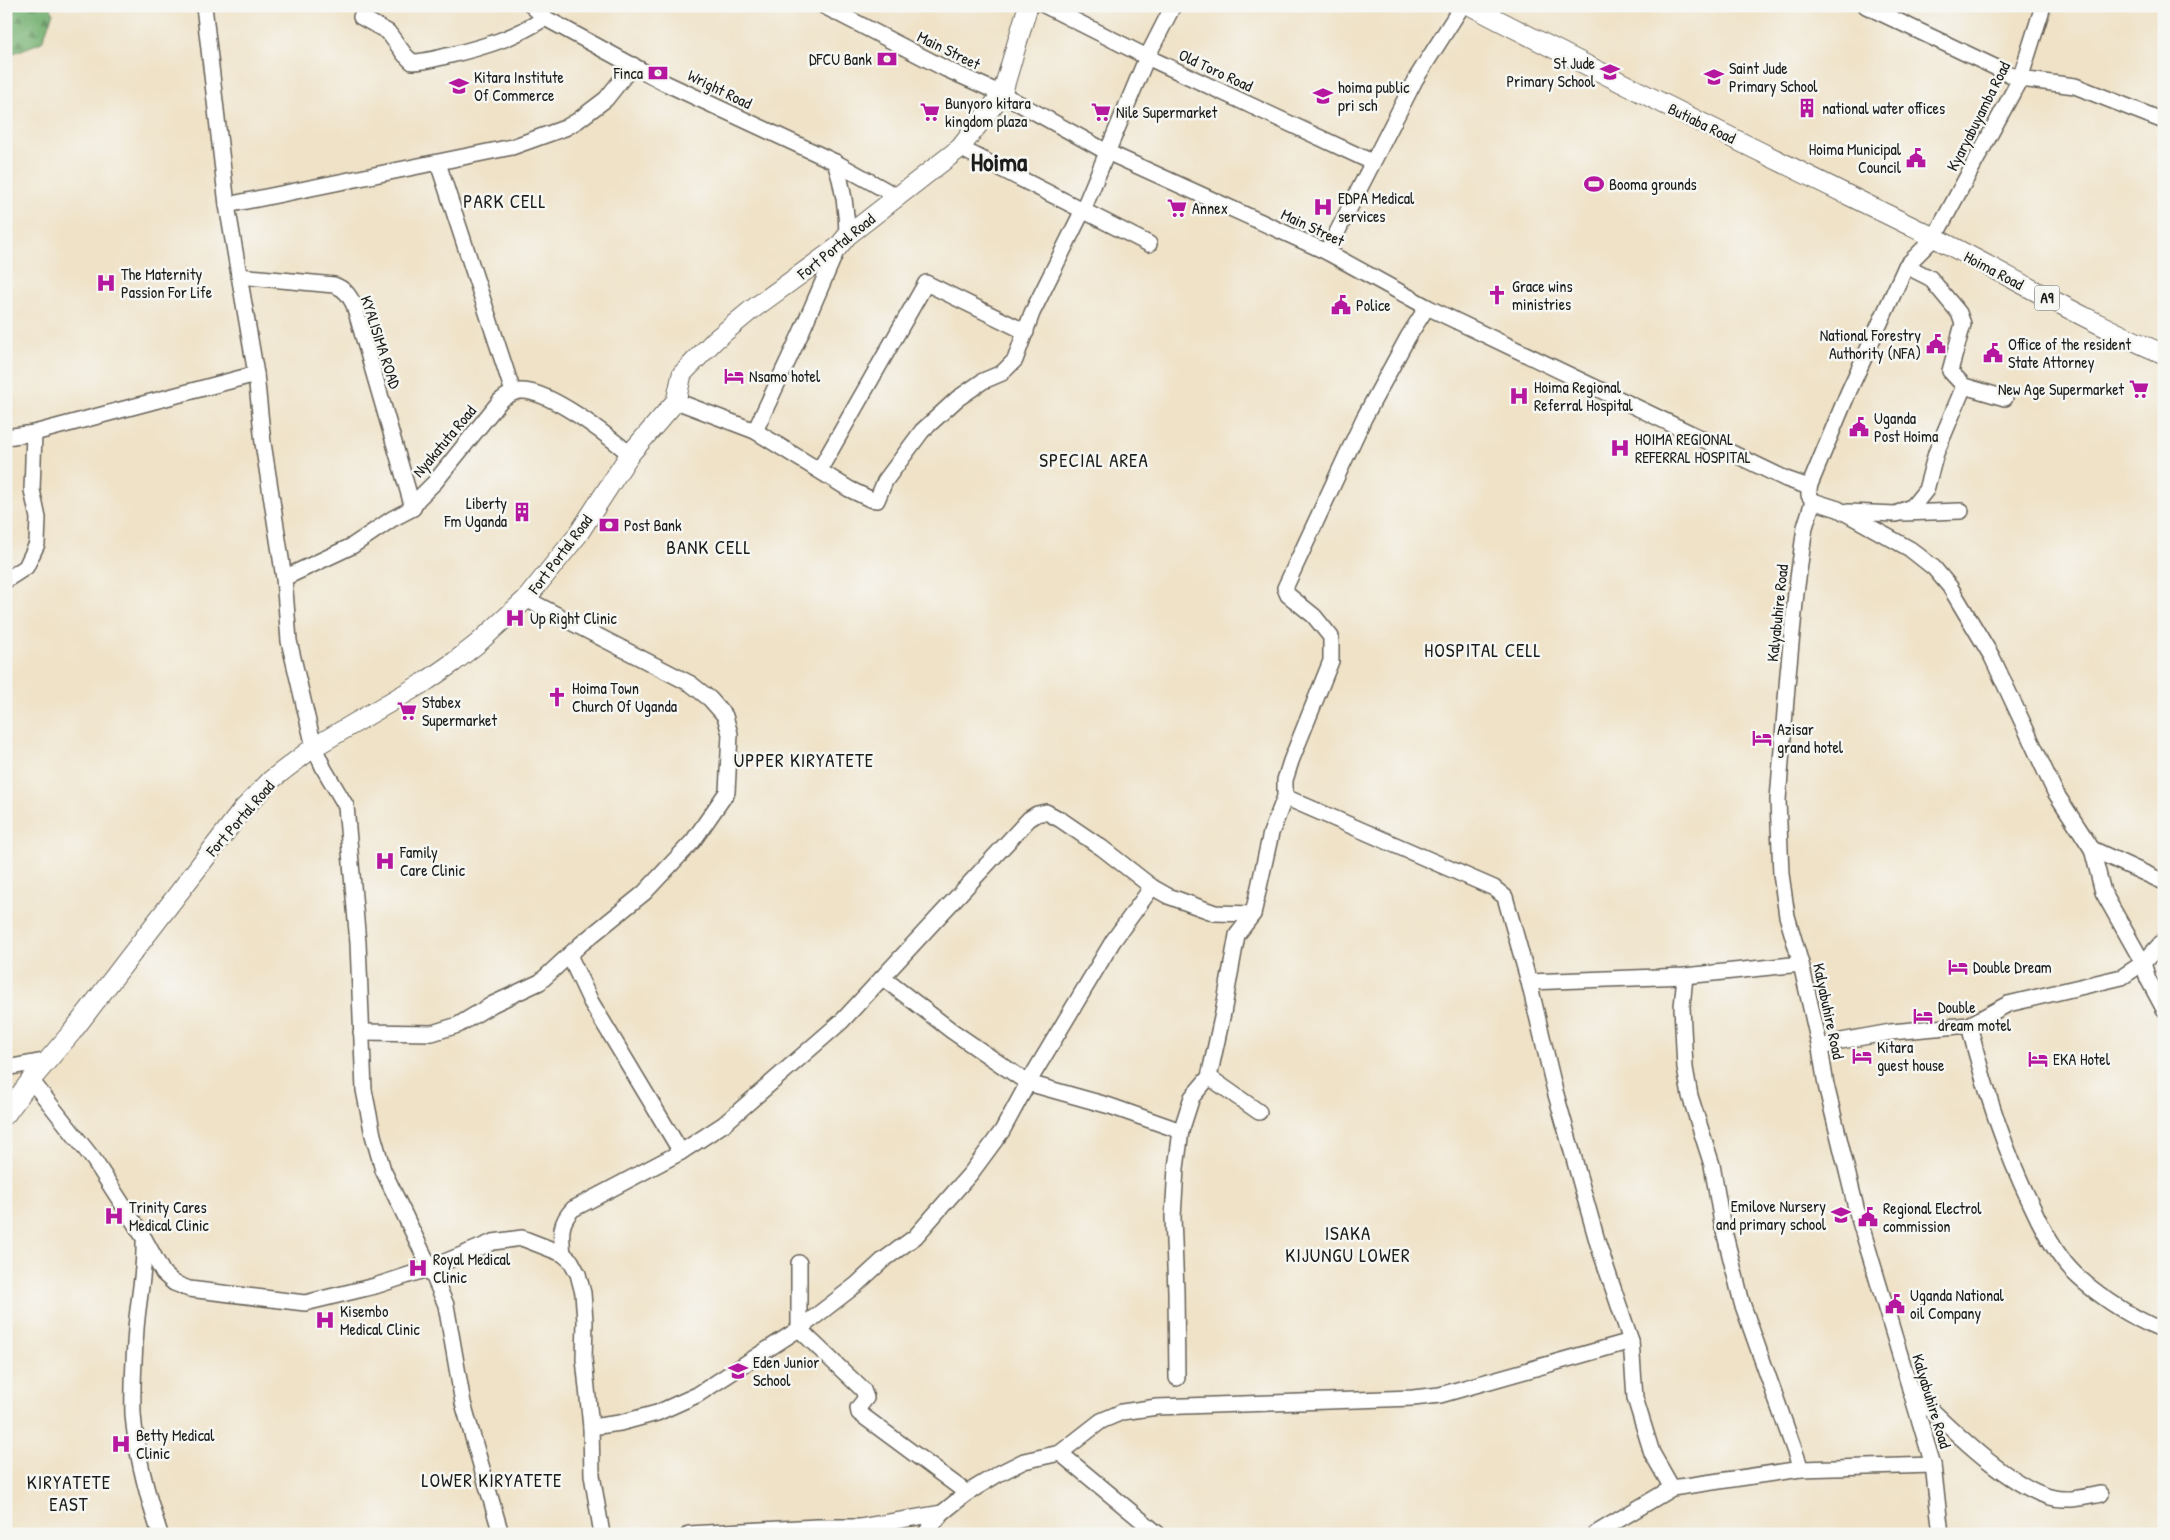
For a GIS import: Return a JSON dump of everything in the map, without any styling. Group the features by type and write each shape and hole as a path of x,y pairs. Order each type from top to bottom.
{"main road":[{"path":"1002,94 1028,6"},
{"name":"Butiaba Road","path":"1471,6 1584,65 1934,238"},
{"name":"Fort Portal Road","path":"6,1114 244,809 271,780 314,747 428,680 454,662 477,644 526,599 577,536 630,454 676,401 682,374 715,340 750,311 960,148 1002,94"},
{"name":"Hoima Road","path":"1934,238 2075,313 2163,354"}],"street":[{"path":"204,6 227,205 256,374 263,443 284,578 289,641 314,747 324,769 346,806 358,943 364,1090 373,1135 383,1170 446,1305 464,1403 501,1534"},
{"name":"Wright Road","path":"532,6 545,18 680,90 835,162 898,197"},
{"name":"Main Street","path":"824,6 946,69 1002,94 1107,152 1327,252 1427,307 1786,479 1844,512"},
{"name":"Old Toro Road","path":"1046,6 1147,57 1372,162"},
{"path":"676,401 755,431 850,489 870,499 877,500 885,481 922,431 957,399 983,381 1002,373 1014,360 1032,313 1082,210 1147,57 1173,6"},
{"path":"1327,252 1415,80 1462,6"},
{"path":"1866,6 2020,78 2075,86 2164,121"},
{"name":"Kyaryabuyamba Road","path":"1906,266 1934,238 2020,78 2042,6"},
{"path":"361,18 388,32 412,62 426,61 499,42 545,18"},
{"path":"227,205 512,147 565,128 577,121 606,99 633,65"},
{"path":"960,148 1149,244"},
{"path":"755,431 842,241 847,218 835,162"},
{"path":"438,163 513,392 532,393 559,404 609,437 630,454"},
{"path":"1906,266 1930,278 1959,313 1963,324 1950,371 1964,386 2005,398"},
{"name":"Kalyabuhire Road","path":"1906,266 1852,384 1811,494 1796,592 1778,800 1781,874 1787,916 1801,964 1820,1048 1826,1086 1857,1212 1933,1465 1941,1534"},
{"name":"KYALISIMA ROAD","path":"239,276 334,285 344,290 350,297 354,305 413,508"},
{"path":"820,469 926,282 1026,332"},
{"path":"1177,1378 1176,1291 1172,1217 1181,1131 1192,1097 1209,1077 1223,1013 1236,935 1253,914 1271,833 1285,797 1286,780 1291,761 1331,660 1331,637 1314,616 1288,595 1285,588 1364,418 1408,337 1427,307"},
{"path":"6,437 34,433 256,374"},
{"path":"1896,514 1914,506 1926,490 1936,453 1964,386"},
{"name":"Nyakatuta Road","path":"284,578 352,546 392,519 413,508 417,500 435,482 500,401 513,392"},
{"path":"6,580 26,567 37,544 38,518 32,490 34,433"},
{"path":"1844,512 1896,514 1961,511"},
{"path":"1844,512 1910,549 1934,568 1950,587 1992,657 2055,792 2092,849 2103,892 2143,963 2148,979 2164,1009"},
{"path":"361,1032 432,1033 458,1025 493,1004 540,982 569,955 644,893 693,841 727,792 730,734 724,716 710,699 691,684 526,599"},
{"path":"1285,797 1501,892 1505,897 1529,982 1555,1091 1598,1244 1631,1341 1635,1398 1652,1452 1672,1488"},
{"path":"563,1254 561,1228 565,1217 573,1209 681,1152 731,1118 842,1021 1029,820 1037,814 1046,812 1061,820 1102,848 1152,887 1168,896 1215,913 1253,914"},
{"path":"2092,849 2164,882"},
{"path":"591,1427 620,1423 657,1413 689,1398 799,1329 856,1285 882,1260 915,1237 949,1200 1002,1131 1028,1083 1113,942 1152,887"},
{"path":"1820,1048 1841,1041 1891,1032 1969,1025 2008,1004 2107,982 2122,977 2143,963 2164,940"},
{"path":"569,955 590,1002 681,1152"},
{"path":"1529,982 1685,976 1801,964"},
{"path":"1685,976 1682,1008 1685,1068 1690,1096 1712,1165 1722,1223 1742,1303 1801,1469"},
{"path":"884,978 952,1032 1028,1083 1110,1106 1181,1131"},
{"path":"1969,1025 1997,1123 2020,1181 2043,1230 2065,1263 2090,1287 2146,1324 2164,1331"},
{"path":"6,1068 49,1060"},
{"path":"1209,1077 1259,1112"},
{"path":"31,1080 94,1160 144,1238 163,1273 174,1283 189,1289 241,1297 305,1303 375,1286 430,1268 493,1242 522,1238 563,1254 570,1260 578,1274 583,1293 585,1321 584,1359 591,1427 592,1475 602,1534"},
{"path":"144,1238 145,1265 136,1328 133,1414 139,1456 150,1506 160,1534"},
{"path":"799,1263 799,1329 863,1390 866,1398 858,1408 859,1413 966,1493"},
{"path":"925,1534 942,1513 966,1493 1024,1461 1060,1453 1101,1421 1122,1412 1157,1407 1380,1401 1440,1395 1631,1341"},
{"path":"1909,1388 1964,1442 2019,1483 2039,1494 2062,1500 2101,1494"},
{"path":"1060,1453 1158,1534"},
{"path":"1595,1534 1672,1488 1801,1469 1933,1465"},
{"path":"689,1534 790,1528 860,1527 942,1513"}],"green space":[{"path":"6,6 50,6 53,13 42,42 6,56"}],"place":[{"name":"DFCU Bank","path":"887,59"},
{"name":"St Jude Primary School","path":"1610,72"},
{"name":"Finca","path":"658,73"},
{"name":"Saint Jude Primary School","path":"1714,77"},
{"name":"Kitara Institute Of Commerce","path":"459,86"},
{"name":"hoima public pri sch","path":"1323,96"},
{"name":"national water offices","path":"1807,108"},
{"name":"Bunyoro kitara kingdom plaza","path":"930,112"},
{"name":"Nile Supermarket","path":"1101,112"},
{"name":"Hoima Municipal Council","path":"1916,158"},
{"name":"Booma grounds","path":"1594,184"},
{"name":"EDPA Medical services","path":"1323,207"},
{"name":"Annex","path":"1177,208"},
{"name":"The Maternity Passion For Life","path":"106,283"},
{"name":"Grace wins ministries","path":"1497,295"},
{"name":"Police","path":"1341,305"},
{"name":"National Forestry Authority (NFA)","path":"1936,344"},
{"name":"Office of the resident State Attorney","path":"1993,353"},
{"name":"Nsamo hotel","path":"734,376"},
{"name":"New Age Supermarket","path":"2139,389"},
{"name":"Hoima Regional Referral Hospital","path":"1519,396"},
{"name":"Uganda Post Hoima","path":"1859,427"},
{"name":"HOIMA REGIONAL REFERRAL HOSPITAL","path":"1620,448"},
{"name":"Liberty Fm Uganda","path":"522,512"},
{"name":"Post Bank","path":"609,525"},
{"name":"Up Right Clinic","path":"515,618"},
{"name":"Hoima Town Church Of Uganda","path":"557,697"},
{"name":"Stabex Supermarket","path":"407,711"},
{"name":"Azisar grand hotel","path":"1762,738"},
{"name":"Family Care Clinic","path":"385,861"},
{"name":"Double Dream","path":"1958,967"},
{"name":"Double dream motel","path":"1923,1016"},
{"name":"Kitara guest house","path":"1862,1056"},
{"name":"EKA Hotel","path":"2038,1059"},
{"name":"Emilove Nursery and primary school","path":"1841,1215"},
{"name":"Trinity Cares Medical Clinic","path":"114,1216"},
{"name":"Regional Electrol commission","path":"1868,1217"},
{"name":"Royal Medical Clinic","path":"418,1268"},
{"name":"Uganda National oil Company","path":"1895,1304"},
{"name":"Kisembo Medical Clinic","path":"325,1320"},
{"name":"Eden Junior School","path":"738,1371"},
{"name":"Betty Medical Clinic","path":"121,1444"}],"district":[{"name":"Hoima","path":"999,162"},
{"name":"PARK CELL","path":"505,201"},
{"name":"SPECIAL AREA","path":"1094,460"},
{"name":"BANK CELL","path":"709,547"},
{"name":"HOSPITAL CELL","path":"1483,650"},
{"name":"UPPER KIRYATETE","path":"804,760"},
{"name":"ISAKA KIJUNGU LOWER","path":"1348,1244"},
{"name":"LOWER KIRYATETE","path":"492,1480"},
{"name":"KIRYATETE EAST","path":"69,1493"}]}
